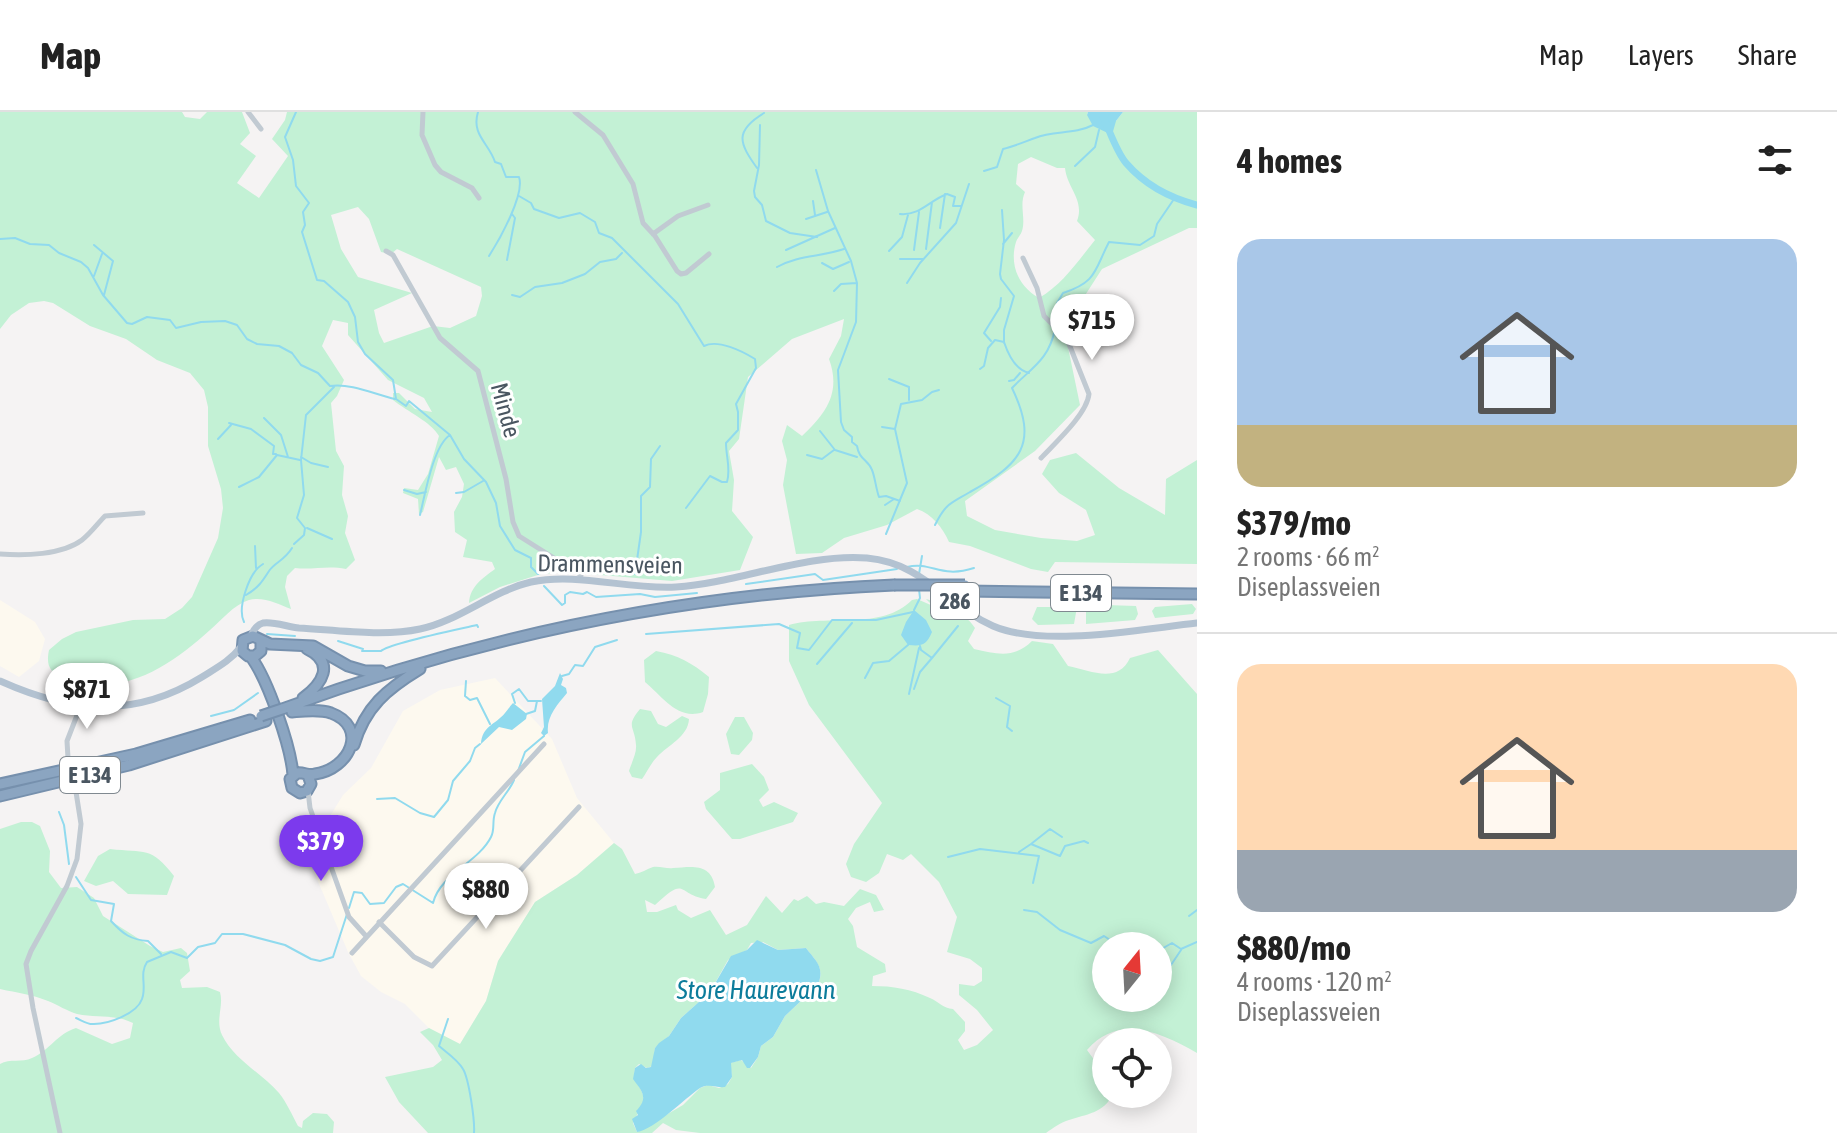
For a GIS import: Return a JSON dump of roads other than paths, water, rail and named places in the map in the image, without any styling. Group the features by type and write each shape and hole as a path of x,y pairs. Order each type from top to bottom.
{"highway":[{"name":"E 134","path":"289,710 394,670 509,638 652,609 766,594 894,588 1197,588"},
{"name":"E 134","path":"0,796 129,765 420,669 550,635 641,617 765,600 894,588"},
{"name":"E 134","path":"965,588 1197,594"},
{"name":"E 134","path":"253,647 307,644 352,668 394,670"},
{"path":"289,710 316,689 322,679 323,667 319,656 310,649 299,647 253,647 291,758 304,779 290,785 297,792"},
{"name":"E 134","path":"297,792 304,779 346,763 361,725 375,701 420,669"},
{"name":"E 134","path":"289,710 334,714 343,721 350,734 349,752 342,763 304,779"},
{"name":"E 134","path":"0,784 136,754 262,719"}],"main road":[{"name":"Drammensveien","path":"0,681 34,694 81,705 118,707 151,702 179,690 253,647 260,628 271,623 390,632 417,630 449,619 525,584 551,579 581,577 648,587 718,583 813,563 867,558 914,571 976,617 1022,635 1059,637 1197,623"}],"street":[{"path":"248,112 261,129"},
{"path":"423,112 422,135 435,165 441,172 474,190 479,198"},
{"path":"575,112 603,135 633,184 643,223 681,274 709,254"},
{"path":"653,234 678,216 708,205"},
{"name":"Minde","path":"386,251 393,255 440,338 478,371 484,404 506,479 513,522 519,536 581,577"},
{"path":"1023,258 1037,288 1043,314 1067,339 1089,394 1082,412 1041,458"},
{"path":"0,554 34,555 55,550 81,541 105,516 143,513"},
{"path":"60,1133 26,964 67,886 77,859 81,831 68,758 68,737 81,705"},
{"path":"352,953 544,744"},
{"path":"304,779 310,808 349,917 366,936"},
{"path":"297,792 310,808"},
{"path":"379,922 414,957 432,966 579,807"}],"water":[{"path":"1088,112 1123,112 1116,121 1112,135 1093,126"},
{"path":"914,610 926,620 932,632 925,643 908,645 901,635"},
{"path":"560,673 563,679 561,685 567,693 553,712 548,733 544,736 541,733 544,727 542,699 555,686"},
{"path":"513,703 527,714 526,719 512,730 499,727 481,744 486,729"},
{"name":"Store Haurevann","path":"757,940 778,950 806,948 819,967 819,982 806,990 803,999 785,1016 773,1037 761,1046 750,1068 742,1060 731,1063 732,1077 725,1087 700,1088 661,1120 637,1132 632,1119 638,1115 636,1111 643,1098 633,1079 635,1068 641,1064 651,1067 655,1048 669,1036 681,1018 710,992 731,956 747,950"}],"waterway":[{"path":"296,112 285,137 293,160 296,186 309,203 303,212 305,225 302,232 317,280 324,281 348,302 355,317 358,342 365,354 393,380 396,399 406,406 409,401 450,435 464,459 486,482 496,503 500,526 515,550 531,558 531,567 538,574"},
{"path":"478,112 479,133 495,162 501,164 506,177 519,177 520,185 510,216 489,256"},
{"path":"1107,112 1103,117 1113,141 1133,171 1158,190 1197,205"},
{"path":"757,168 742,138 748,126 764,113"},
{"path":"760,125 759,165 754,191 766,221 790,233 817,237"},
{"path":"984,171 997,167 1003,149 1042,136 1093,125"},
{"path":"1075,166 1095,147 1099,130"},
{"path":"816,170 828,211 851,261 857,283 856,322 838,370 841,422 870,466 879,497 900,501"},
{"path":"907,283 920,263 956,223 969,184"},
{"path":"940,228 945,194"},
{"path":"900,214 919,210 947,194 955,197 953,206 961,206"},
{"path":"519,196 531,203 534,209 559,218 580,213 595,222 599,233 612,238 678,304 704,346 723,345 755,359 756,368 736,404 738,430 726,443 727,482 710,476 686,508"},
{"path":"1056,323 1057,303 1063,293 1089,280 1109,242 1140,245 1154,236 1157,224 1174,199"},
{"path":"813,201 815,215"},
{"path":"926,249 932,202"},
{"path":"1002,210 1004,240 1000,274 1014,296 1004,330 1004,343"},
{"path":"806,219 827,212"},
{"path":"914,250 919,212"},
{"path":"507,260 515,218 512,214"},
{"path":"889,251 902,237 908,215"},
{"path":"786,250 835,228"},
{"path":"1003,244 1012,233"},
{"path":"0,239 15,238 30,244 49,245 81,262 127,323 147,317 170,320 176,328 201,322 225,321 237,325 247,339 257,344 279,346 292,353 301,365 318,373 330,386 354,387 395,399"},
{"path":"94,245 113,261 104,295"},
{"path":"777,267 793,260 844,249"},
{"path":"512,295 520,297 535,287 562,283 585,274 600,262 616,259 622,253"},
{"path":"94,276 102,254"},
{"path":"900,259 923,259"},
{"path":"822,263 833,269 849,262"},
{"path":"834,291 841,284 857,283"},
{"path":"991,341 984,333 1000,307 1001,298"},
{"path":"935,525 949,505 988,482 1013,462 1024,438 1024,424 1012,388 1044,356 1055,329"},
{"path":"980,369 984,366 988,348 995,340 1004,342 1016,365 1029,373"},
{"path":"1009,381 1020,373"},
{"path":"889,379 909,387 909,400"},
{"path":"294,544 304,535 305,528 297,518 304,495 301,460 306,415 334,387"},
{"path":"886,534 907,483 895,429 901,404 922,400 939,390"},
{"path":"264,418 281,435 288,457"},
{"path":"229,423 251,429 274,446 273,454 276,454"},
{"path":"218,439 231,425"},
{"path":"882,427 895,429"},
{"path":"820,431 835,450 857,457"},
{"path":"420,515 434,460 450,435"},
{"path":"635,574 641,532 641,496 650,487 651,459 660,446"},
{"path":"807,455 822,459 834,450"},
{"path":"239,487 259,477 277,455 300,460"},
{"path":"301,457 328,467"},
{"path":"456,493 483,481"},
{"path":"404,490 417,494 426,492"},
{"path":"885,505 894,499"},
{"path":"307,528 332,539"},
{"path":"255,546 256,568"},
{"path":"246,595 292,548"},
{"path":"919,574 922,556"},
{"path":"244,622 242,608 246,591 253,574 263,564"},
{"path":"907,567 923,566 953,572 974,568"},
{"path":"746,584 815,574 823,580 897,569"},
{"path":"544,586 562,605 565,595 570,592 587,592 596,597 697,593"},
{"path":"914,610 920,598 919,589"},
{"path":"646,634 779,624 800,633 797,648 809,650 832,620 876,620 913,612"},
{"path":"817,664 852,623"},
{"path":"932,658 958,626"},
{"path":"362,651 381,651 426,636 478,627"},
{"path":"267,634 295,636"},
{"path":"562,676 569,674 575,665 583,666 595,647 617,640"},
{"path":"338,641 363,649"},
{"path":"865,678 873,663 889,661 908,645"},
{"path":"914,689 920,672 932,658 920,646"},
{"path":"909,694 919,648"},
{"path":"466,681 465,696 470,700 477,698 490,724"},
{"path":"515,703 512,694 519,689 528,701 541,701"},
{"path":"211,716 234,710 258,693"},
{"path":"996,698 1010,706 1007,727 1012,731"},
{"path":"526,714 535,711 537,701"},
{"path":"518,771 525,752 544,736"},
{"path":"377,799 395,798 420,813 434,817 448,800 453,781 480,744"},
{"path":"349,908 354,892 362,893 370,904 384,903 396,887 403,884 433,903 443,884 485,846 492,834 496,809 514,780"},
{"path":"59,812 64,825 69,864"},
{"path":"1031,844 1050,829 1062,837"},
{"path":"1019,852 1031,844 1060,856 1065,846 1084,841 1088,843"},
{"path":"948,857 980,849 1039,856 1033,883"},
{"path":"76,877 91,900 114,904 111,921 119,929 132,938 148,941 161,954"},
{"path":"1024,910 1037,912 1060,930 1092,942"},
{"path":"1189,916 1197,910"},
{"path":"76,1018 89,1024 100,1024 128,1014 142,999 147,962 171,952 187,958 198,947 215,943 222,934 243,934 285,945 320,961 333,957 347,914"},
{"path":"1172,943 1181,949 1197,942"},
{"path":"1172,964 1181,950"},
{"path":"448,1019 439,1046 463,1069 471,1100 474,1133"}]}
